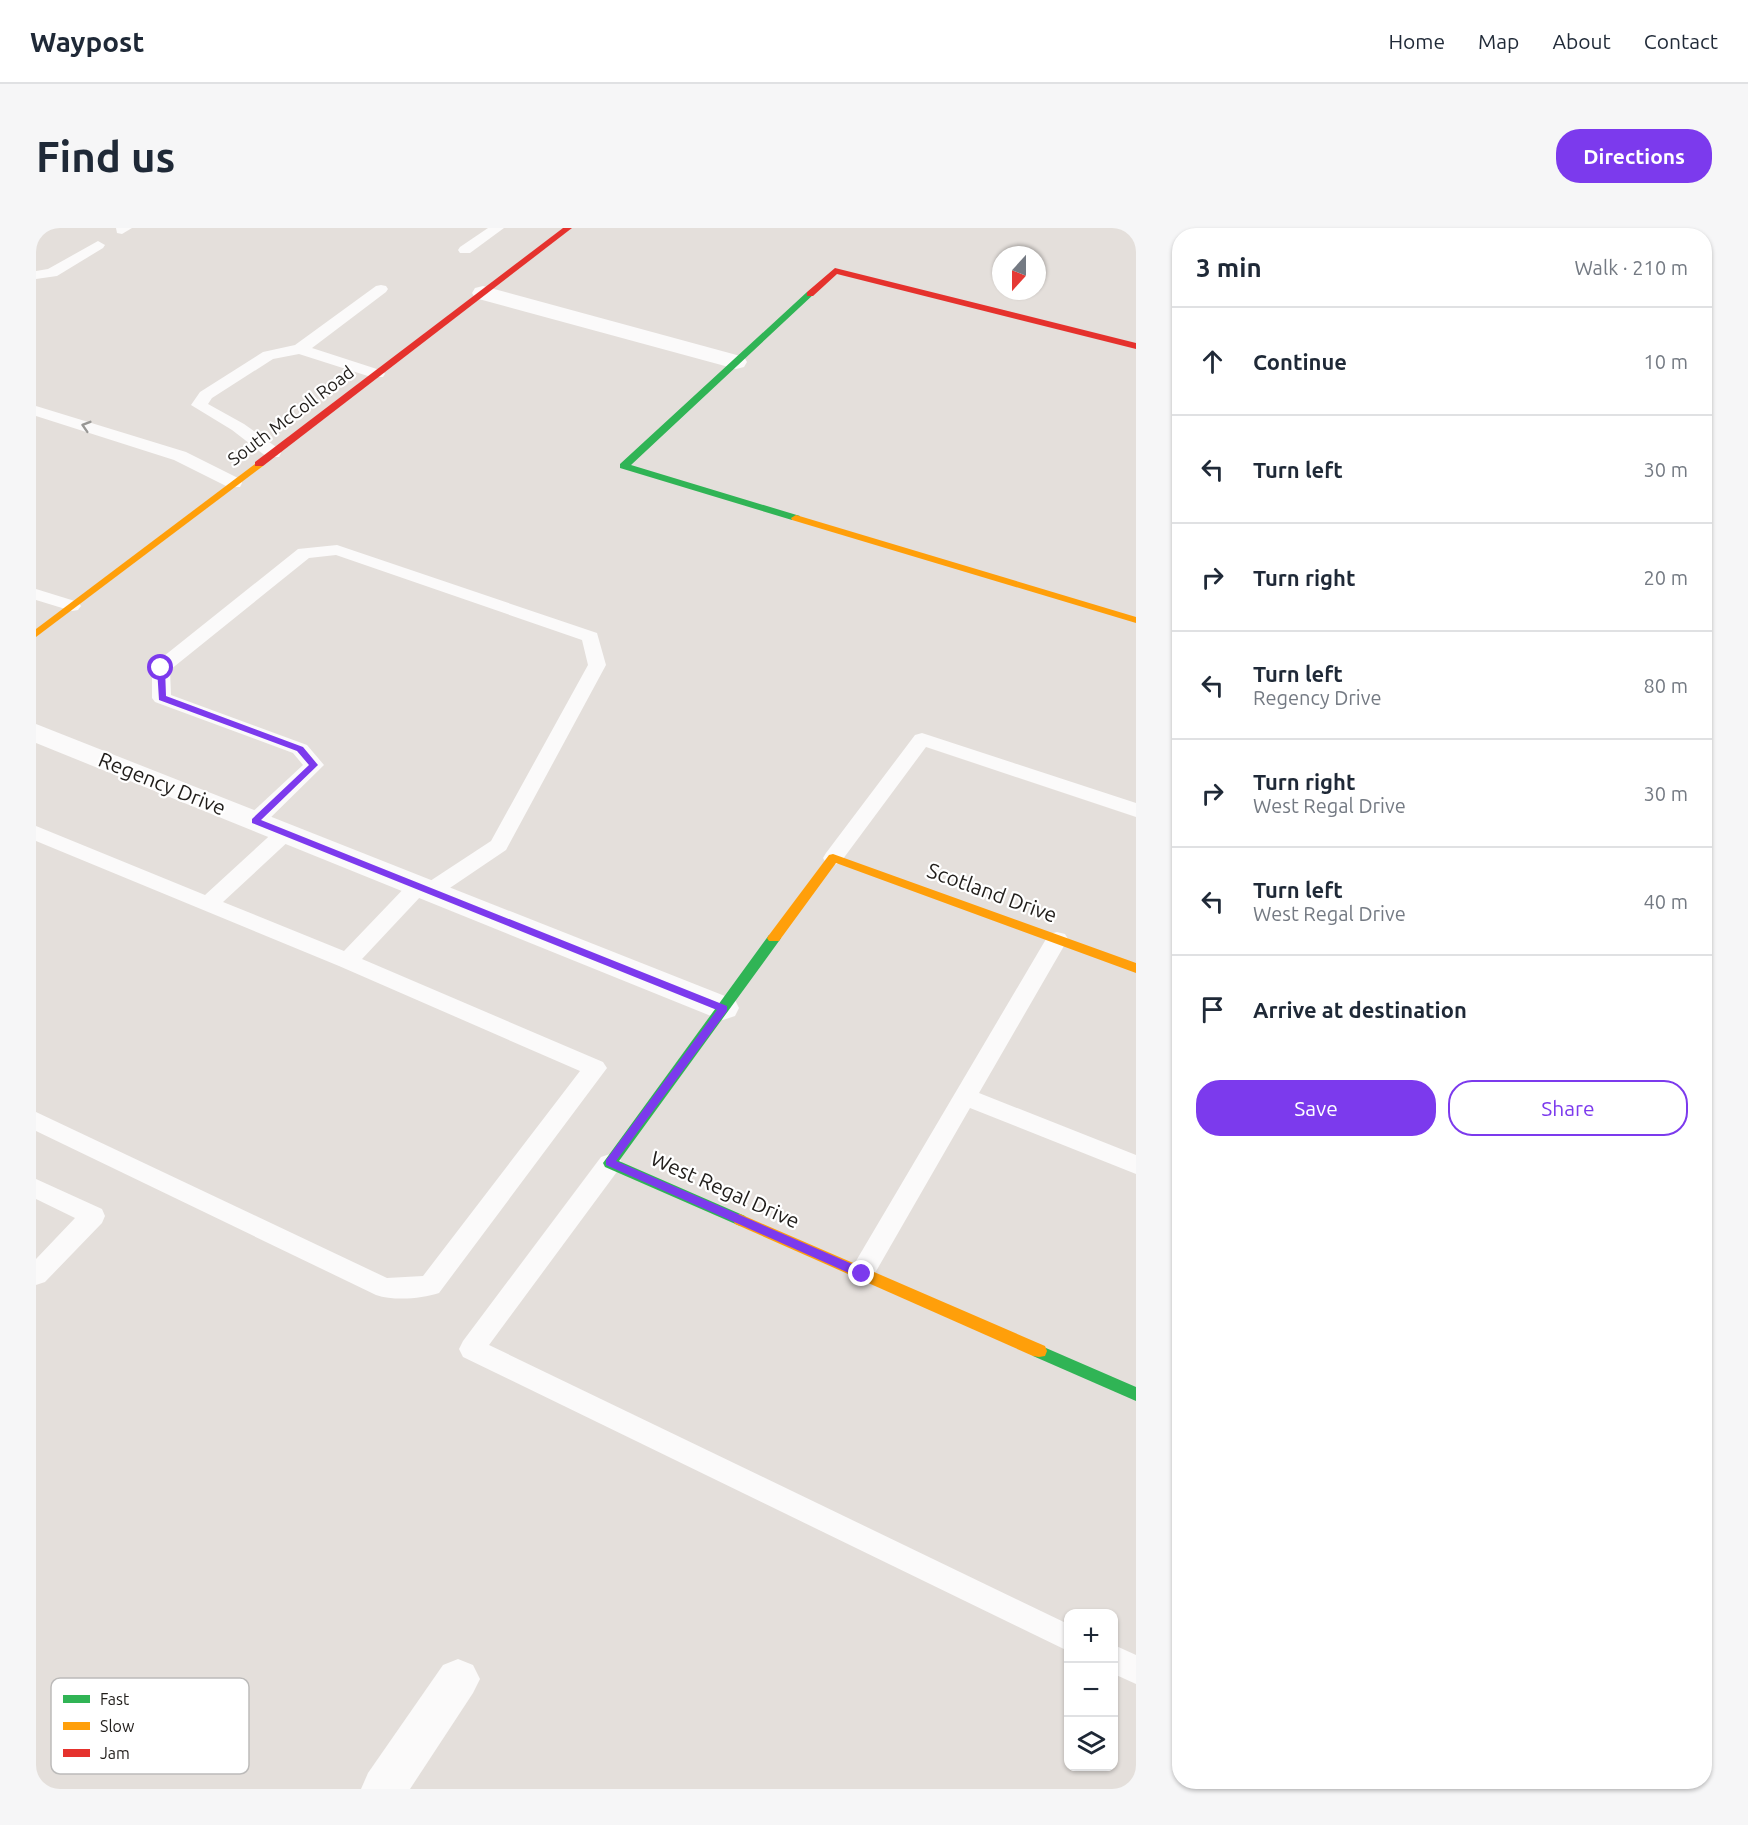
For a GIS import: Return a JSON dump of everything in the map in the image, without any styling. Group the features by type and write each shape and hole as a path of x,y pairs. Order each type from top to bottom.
{"street":[{"name":"South McColl Road","path":"36,634 568,228"},
{"path":"1136,346 836,271 624,466 1136,620"},
{"path":"483,293 736,362"},
{"name":"Regency Drive","path":"36,733 723,1008"},
{"name":"Scotland Drive","path":"833,858 1136,968"},
{"name":"West Regal Drive","path":"833,858 610,1162 1136,1394"},
{"path":"384,1789 458,1679"}],"lane":[{"path":"465,250 497,228"},
{"path":"36,275 52,273 98,245"},
{"path":"273,453 238,427 199,405 206,395 268,355 300,349 381,289"},
{"path":"300,349 377,374"},
{"path":"36,411 180,456 234,483"},
{"path":"255,821 314,765 300,749 162,698 161,668 304,553 337,550 590,637 597,665 499,845 424,888 346,961"},
{"path":"36,594 72,606"},
{"path":"833,858 922,738 1136,810"},
{"path":"36,833 346,961 594,1068 430,1286 385,1288 36,1121"},
{"path":"208,904 285,833"},
{"path":"862,1274 1057,939"},
{"path":"965,1097 1136,1165"},
{"path":"610,1162 472,1349 1064,1636"},
{"path":"36,1188 93,1216 36,1275"},
{"path":"1118,1661 1136,1670"}],"traffic: fast":[{"path":"796,518 624,466 810,294"},
{"path":"740,1220 610,1163 774,938"},
{"path":"1039,1351 1136,1394"}],"traffic: slow":[{"path":"36,634 259,464"},
{"path":"796,518 1136,620"},
{"path":"774,938 833,858 1136,968"},
{"path":"740,1220 1039,1351"}],"traffic: jam":[{"path":"259,464 568,228"},
{"path":"810,294 835,271 1136,346"}],"route":[{"path":"161,668 162,698 300,749 314,765 255,821 723,1008 610,1162 862,1274"}]}
